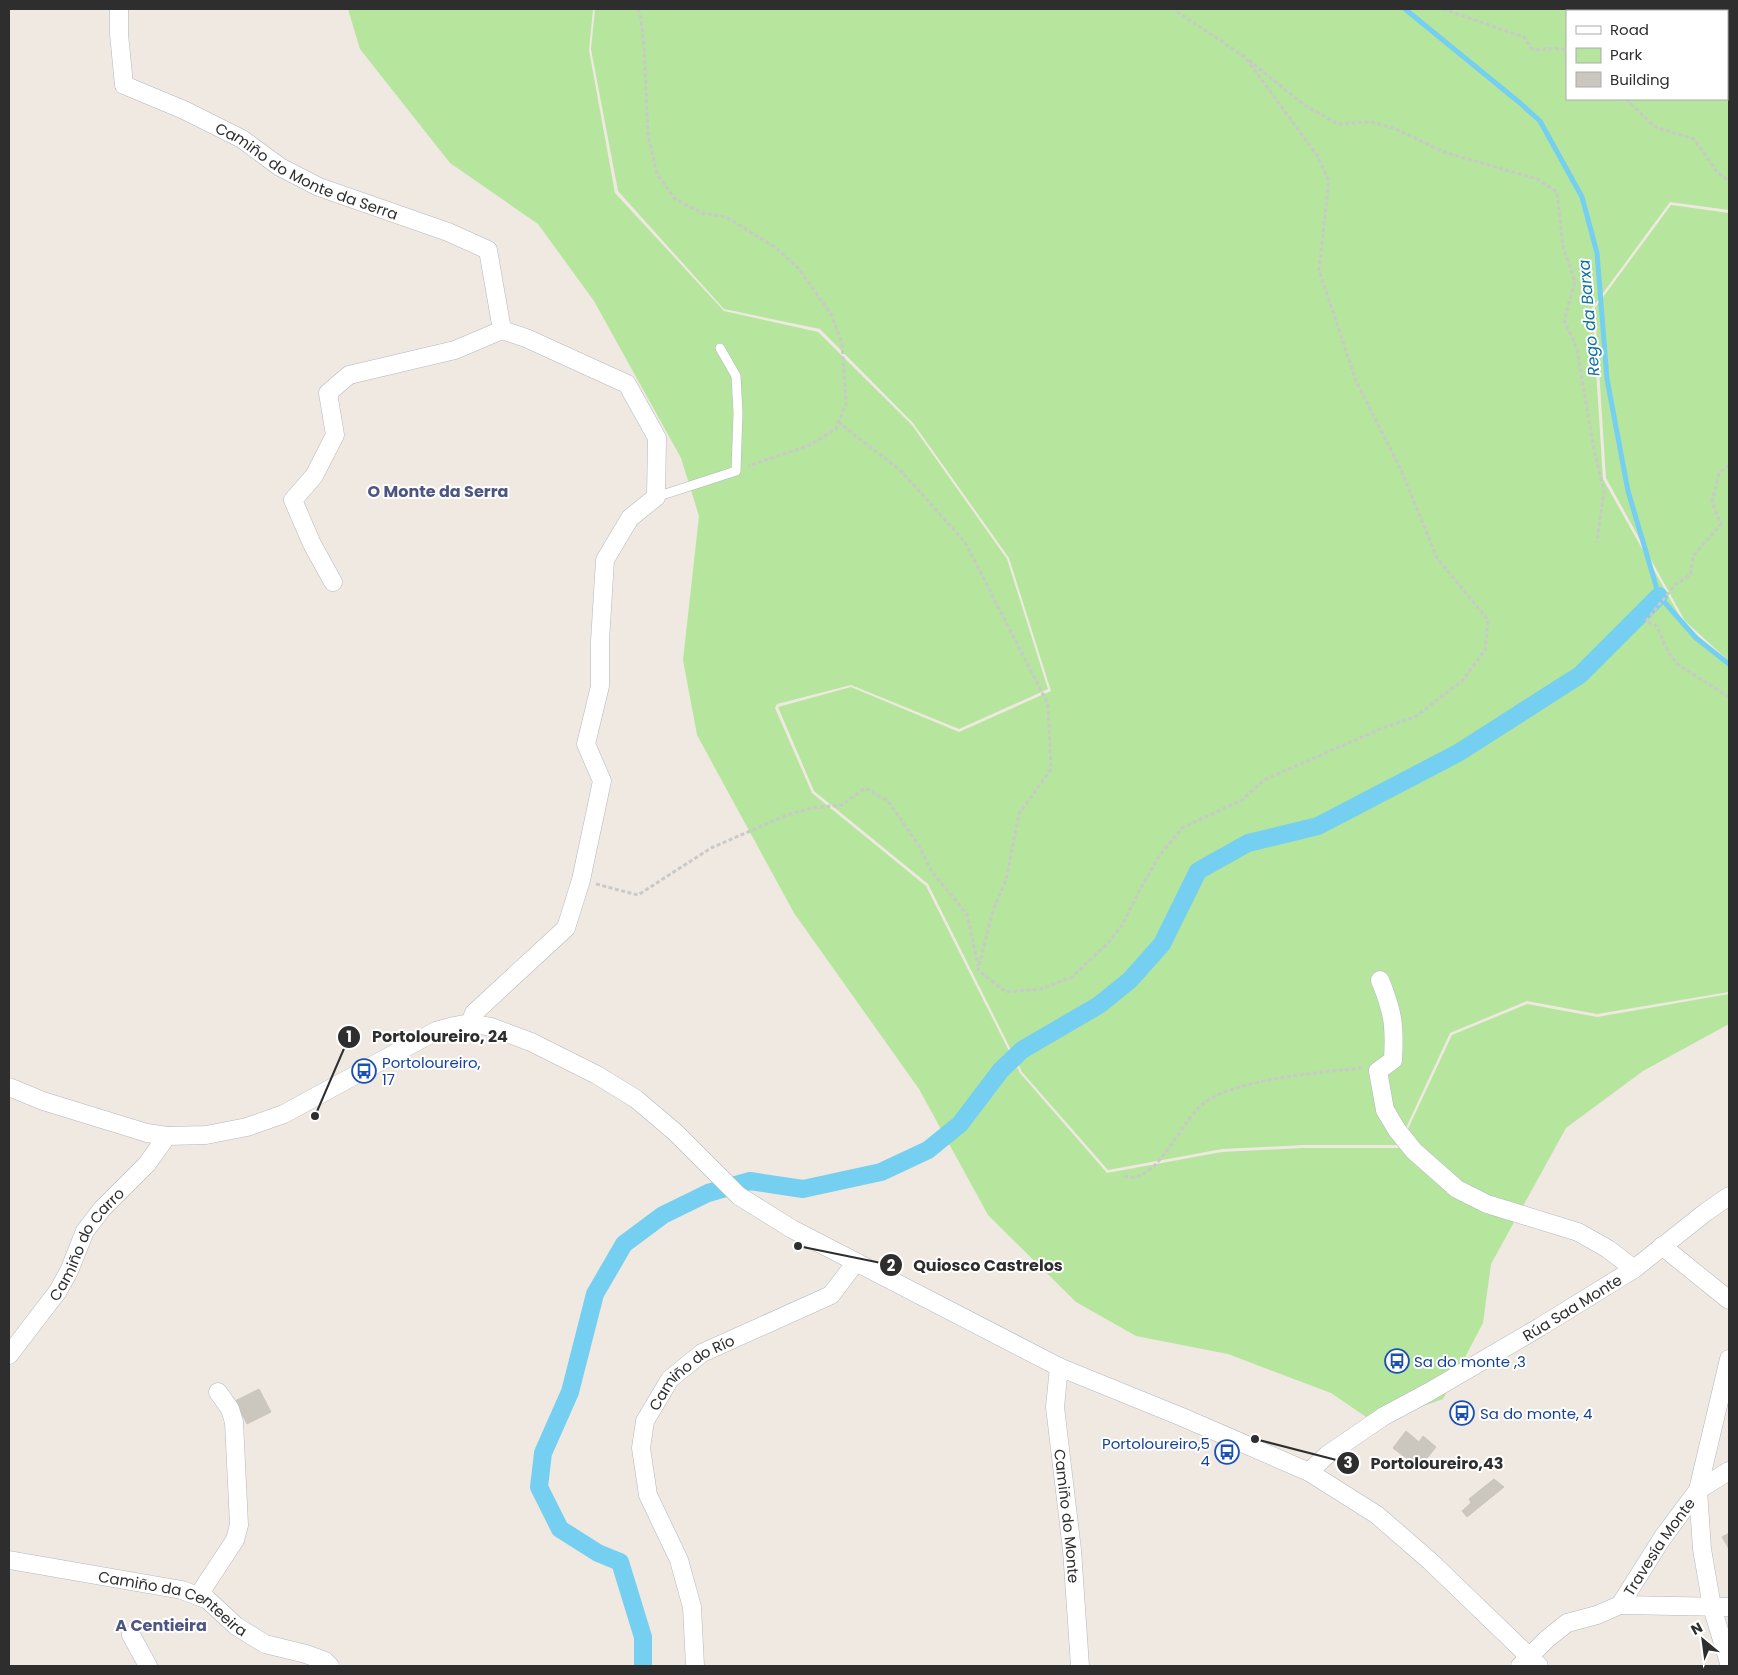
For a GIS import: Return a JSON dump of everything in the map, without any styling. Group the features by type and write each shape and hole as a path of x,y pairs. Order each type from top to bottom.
{"street":[{"name":"Camiño do Monte da Serra","path":"119,9 118,34 124,85 184,110 242,139 280,167 319,188 448,232 488,250 502,330"},
{"path":"333,582 312,544 293,500 314,476 335,435 328,393 350,375 455,350 502,330 534,342 627,384 657,438 656,497 630,518 605,560 600,641 600,686 586,744 602,781 581,880 566,928 474,1013 470,1023"},
{"path":"1378,1071 1393,1060 1395,1030 1390,1005 1380,980"},
{"path":"9,1087 43,1101 147,1133 167,1136 206,1135 247,1127 284,1114 436,1031 470,1023 491,1027 531,1042 597,1075 636,1099 675,1132 739,1196 792,1229 1059,1367 1182,1417 1309,1472 1377,1515 1430,1561 1530,1663"},
{"name":"Rúa Saa Monte","path":"1378,1071 1385,1110 1397,1130 1414,1150 1457,1189 1487,1204 1578,1232 1608,1249 1634,1268"},
{"name":"Camiño do Carro","path":"9,1355 58,1291 85,1231 102,1209 146,1164 167,1136"},
{"name":"Rúa Saa Monte","path":"1309,1472 1327,1455 1384,1416 1523,1337 1634,1268 1729,1196"},
{"path":"1662,1246 1729,1300"},
{"name":"Camiño do Río","path":"694,1666 690,1597 680,1560 648,1495 641,1448 646,1421 670,1379 702,1353 831,1295 856,1262"},
{"name":"Travesía Monte","path":"1729,1359 1698,1490 1702,1549 1721,1607 1729,1663"},
{"name":"Camiño do Monte","path":"1059,1367 1055,1406 1072,1550 1080,1666"},
{"path":"198,1596 235,1540 239,1525 234,1422 230,1409 218,1392"},
{"name":"Travesía Monte","path":"1620,1605 1662,1537 1698,1490 1729,1471"},
{"name":"Camiño da Centeeira","path":"9,1560 182,1590 208,1600 236,1626 265,1644 306,1654 325,1661 330,1666"},
{"name":"Travesía Monte","path":"1530,1663 1547,1639 1568,1623 1597,1615 1620,1605 1721,1607"},
{"path":"131,1636 148,1666"}],"lane":[{"path":"656,497 736,471 738,413 736,376 720,348"}],"path":[{"path":"638,9 643,37 648,135 657,174 675,199 702,214 726,217 775,247 798,268 831,314 842,344 846,404 836,429 810,445 736,471"},
{"path":"1173,9 1245,57 1304,105 1338,124 1372,122 1396,129 1444,152 1537,179 1557,192 1563,246 1575,282 1564,320 1577,349 1594,450 1604,491 1598,542"},
{"path":"1443,9 1524,37 1533,50 1561,48 1566,50"},
{"path":"581,880 638,895 711,848 787,815 811,808 842,805 866,788 888,801 919,846 932,872 967,914 978,970 1006,992 1041,989 1072,976 1108,943 1123,924 1159,856 1182,828 1242,800 1264,780 1385,727 1415,717 1463,680 1485,650 1488,620 1437,558 1402,472 1356,381 1319,270 1329,181 1318,156 1245,57"},
{"path":"1627,100 1655,127 1694,140 1717,172 1729,182"},
{"path":"838,422 900,470 965,542 1048,704 1051,769 1019,814 1006,880 993,910 978,970"},
{"path":"1729,465 1719,474 1712,502 1722,524 1693,556 1691,574 1675,585 1646,621 1657,626 1668,652 1677,664 1729,697"},
{"path":"1124,1176 1135,1177 1149,1170 1164,1156 1185,1124 1196,1112 1205,1103 1219,1095 1246,1085 1336,1070 1363,1068 1378,1071"}],"green space":[{"path":"348,9 593,9 589,50 615,193 724,311 818,332 912,425 1007,559 1048,689 959,729 851,685 777,704 775,708 812,793 926,886 1020,1073 1107,1173 1222,1152 1303,1148 1398,1148 1452,1035 1527,1004 1597,1017 1729,994 1729,1024 1643,1071 1566,1128 1491,1264 1483,1323 1443,1399 1375,1423 1331,1393 1228,1354 1136,1336 1076,1302 988,1215 919,1089 794,913 697,735 683,660 699,516 681,458 594,301 538,224 450,163 360,49"},
{"path":"595,9 1729,9 1729,210 1670,202 1592,308 1603,479 1683,622 1729,665 1729,992 1597,1014 1527,1001 1450,1033 1398,1145 1303,1145 1222,1149 1108,1170 1022,1072 928,884 814,791 778,707 851,687 959,732 1051,691 1009,558 913,423 820,329 724,309 618,191 591,49"},
{"path":"1671,205 1729,213 1729,661 1685,621 1606,478 1595,308"}],"building":[{"path":"259,1389 271,1412 247,1424 235,1401"},
{"path":"1406,1431 1419,1442 1423,1436 1436,1447 1419,1468 1393,1448"},
{"path":"1494,1479 1504,1487 1467,1517 1462,1511 1471,1503 1469,1499"},
{"path":"1729,1533 1729,1549 1722,1537"}],"waterway":[{"name":"Rego da Barxa","path":"1405,9 1540,121 1582,197 1597,253 1607,379 1628,491 1659,596 1696,638 1729,664"},
{"path":"643,1666 643,1637 620,1562 598,1553 560,1529 539,1487 543,1453 570,1392 595,1294 624,1244 663,1215 708,1193 750,1181 803,1189 881,1172 928,1150 960,1124 1001,1070 1022,1050 1099,1005 1130,980 1162,944 1198,871 1248,843 1318,826 1458,753 1580,675 1659,596"}],"place":[{"name":"Portoloureiro, 17","path":"364,1071"},
{"name":"Portoloureiro, 24","path":"315,1116"},
{"name":"Quiosco Castrelos","path":"798,1246"},
{"name":"Sa do monte ,3","path":"1397,1361"},
{"name":"Sa do monte, 4","path":"1462,1413"},
{"name":"Portoloureiro,43","path":"1255,1439"},
{"name":"Portoloureiro,5 4","path":"1227,1452"}],"district":[{"name":"O Monte da Serra","path":"438,491"},
{"name":"A Centieira","path":"161,1625"}]}
